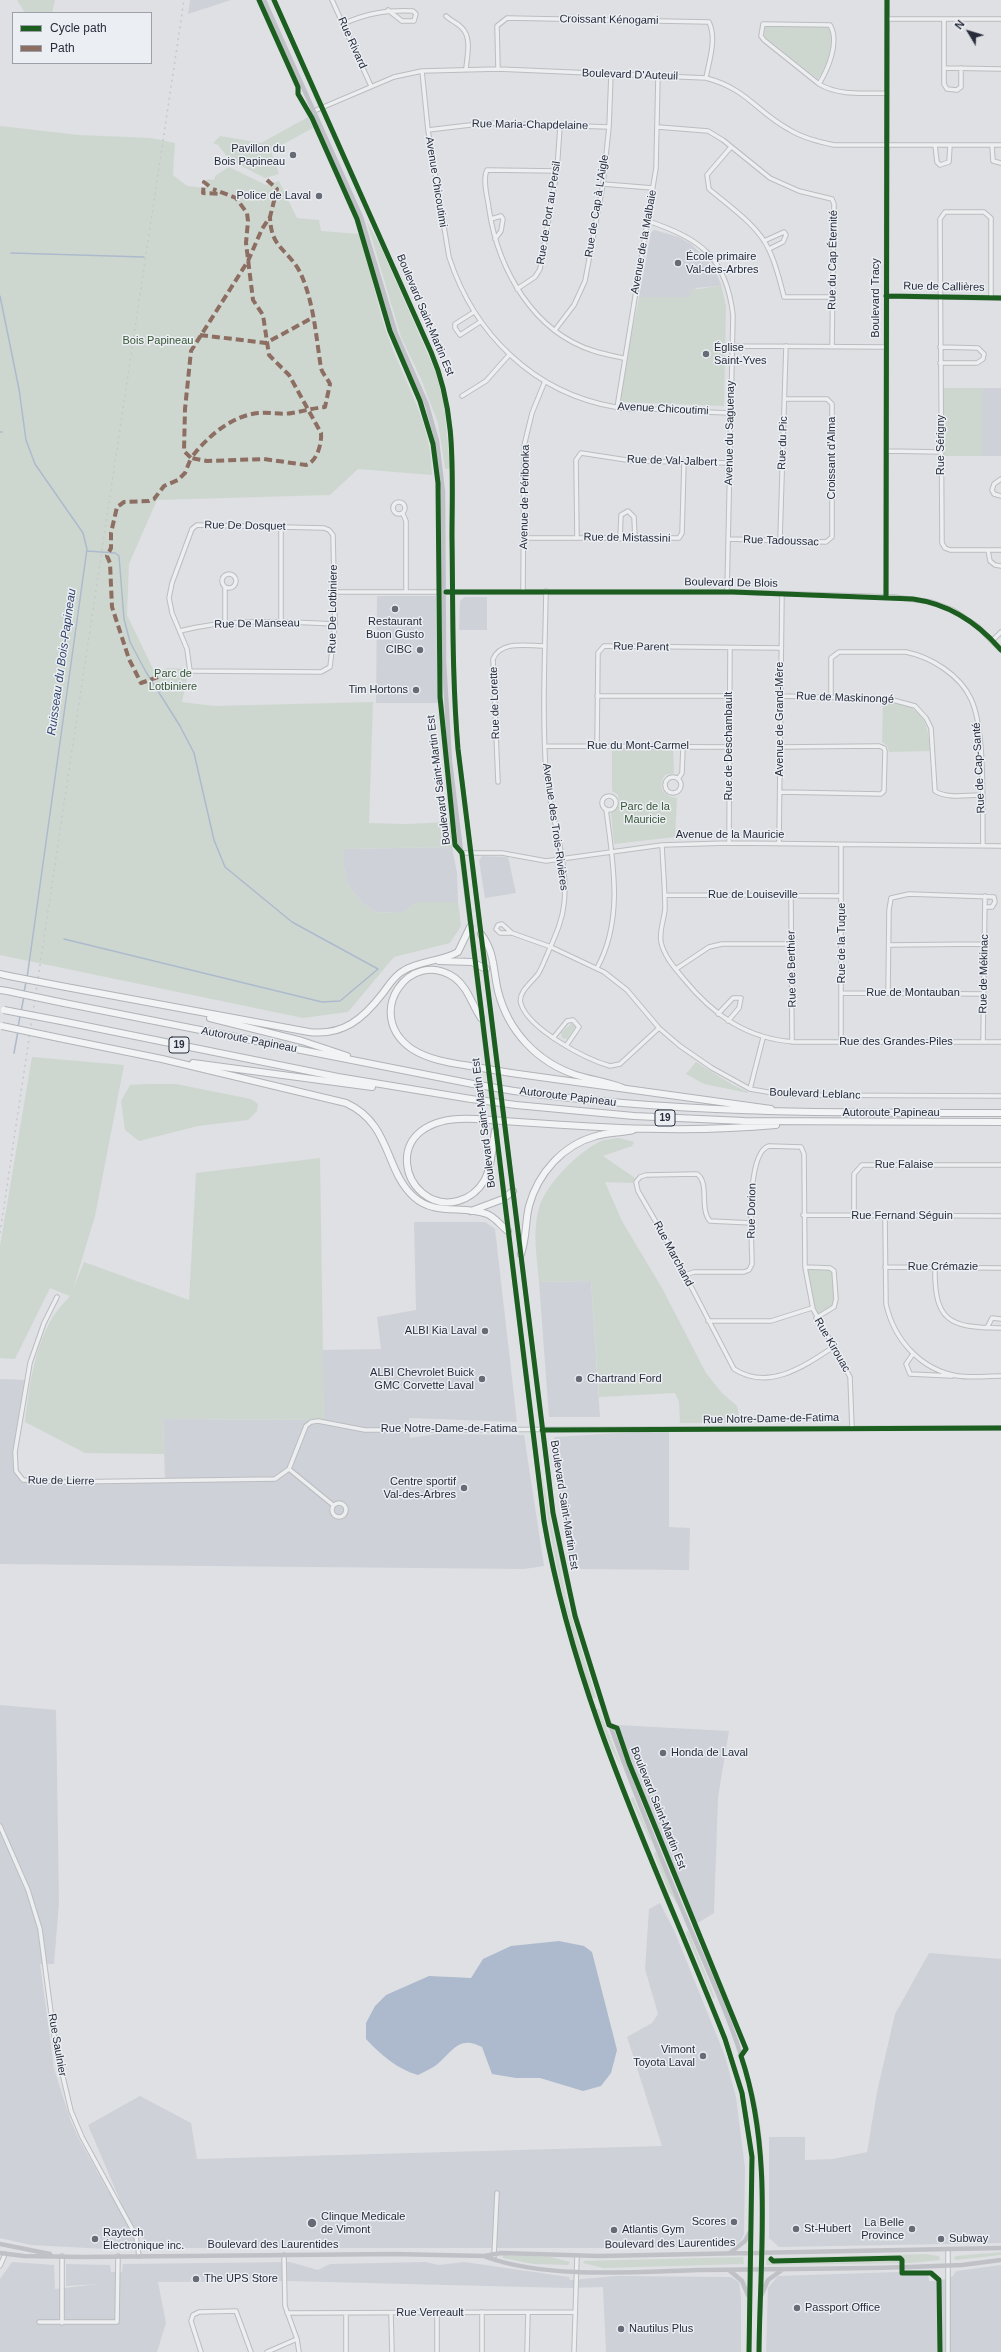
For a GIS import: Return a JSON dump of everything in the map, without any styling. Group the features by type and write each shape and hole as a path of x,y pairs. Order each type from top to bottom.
{"highway":[{"path":"0,974 142,1002 303,1031 327,1032 343,1029 358,1021 370,1010 401,972 413,965 458,952 470,927"},
{"path":"482,934 490,945 498,989 506,1014 516,1031 531,1048 549,1062 568,1072 636,1092"},
{"path":"430,961 475,963 486,969"},
{"path":"481,1018 462,985 449,974 436,971 419,972 408,978 398,987 392,1001 392,1024 398,1035 408,1045 432,1058 512,1074 636,1092 728,1102 792,1113"},
{"name":"Autoroute Papineau","path":"0,990 374,1065 514,1091 656,1107 792,1113 1001,1113"},
{"path":"142,1002 302,1041 374,1065"},
{"name":"Autoroute Papineau","path":"2,1010 333,1076 459,1098 516,1105 651,1117 814,1122 1001,1122"},
{"path":"1,1026 162,1059 337,1100 354,1107 375,1126 405,1185 416,1199 436,1208 471,1211 490,1215 508,1231"},
{"path":"162,1059 459,1098"},
{"path":"495,1131 487,1173 475,1192 464,1199 452,1202 437,1201 423,1194 413,1183 408,1170 408,1153 414,1139 422,1130 438,1121 452,1118 642,1128 736,1129 814,1122"},
{"path":"520,1254 527,1235 527,1217 532,1196 541,1178 553,1162 568,1148 588,1138 642,1128"},
{"path":"471,1211 504,1199 513,1191"}],"main road":[{"name":"Boulevard Saint-Martin Est","path":"264,0 366,230 396,334 427,405 437,441 443,492 444,662 447,724 481,1018 544,1521 566,1625 588,1698 735,2067 750,2136 752,2167 749,2352"},
{"name":"Boulevard Saint-Martin Est","path":"274,0 433,356 445,392 452,435 452,592 455,717 470,853 482,934 551,1502 564,1574 583,1645 603,1708 620,1755 729,2022 748,2080 757,2122 762,2167 759,2352"},
{"path":"332,152 339,145"},
{"path":"348,187 355,184"},
{"path":"731,2253 745,2241 751,2228"},
{"name":"Boulevard des Laurentides","path":"0,2244 62,2256"},
{"name":"Boulevard des Laurentides","path":"2,2253 24,2256 284,2255 494,2257 1001,2248"},
{"name":"Boulevard des Laurentides","path":"494,2257 527,2266 575,2271 750,2270 946,2266 1001,2260"},
{"path":"760,2299 768,2280 784,2269"},
{"path":"729,2270 742,2281 750,2298"}],"street":[{"name":"Rue Rivard","path":"332,0 370,86"},
{"name":"Boulevard Tracy","path":"886,596 887,0"},
{"path":"343,24 362,15 388,10 413,11 416,14 416,18 414,21 402,21 388,10"},
{"path":"446,16 462,27 466,34 468,44 466,69"},
{"name":"Croissant Kénogami","path":"498,69 497,26 507,18 663,20 709,22 712,29 712,41 706,78"},
{"path":"887,19 1001,19"},
{"path":"944,19 944,84 950,91 957,90 961,87 961,68"},
{"path":"819,84 827,72 833,52 830,25 781,23 763,24 761,36 764,40 819,84 826,89 848,93 886,93"},
{"path":"944,68 1001,69"},
{"name":"Boulevard D'Auteuil","path":"314,111 394,77 422,71 498,69 706,78 735,88 775,120 803,137 834,145 1001,145"},
{"name":"Avenue Chicoutimi","path":"422,71 428,130 449,257 455,276 480,322 509,355 545,381 587,401 617,408 730,413"},
{"name":"Rue de Cap à L'Aigle","path":"555,330 574,305 585,281 603,184 609,126 611,74"},
{"name":"Avenue de la Malbaie","path":"617,408 623,358 653,188 658,127 658,76"},
{"name":"Rue Maria-Chapdelaine","path":"428,130 487,123 560,126 609,126"},
{"name":"Rue de Port au Persil","path":"517,289 535,276 540,270 557,172 560,126"},
{"name":"Rue du Cap Éternité","path":"658,127 708,131 770,178 799,190 832,199 834,204 832,347"},
{"path":"935,145 937,162 940,165 948,162 950,145"},
{"path":"992,145 993,161 1001,163"},
{"path":"731,147 707,175 707,185 740,215 764,241 769,249 784,297 832,296"},
{"path":"557,172 487,170 486,185 495,239 508,275 538,315 555,330 593,351 623,358"},
{"path":"603,184 653,188"},
{"name":"Rue Sérigny","path":"991,298 991,218 984,212 945,212 941,216 940,297 940,452 942,543 945,548 950,550 1001,550"},
{"path":"491,219 501,216 503,219 501,231 495,239"},
{"name":"Avenue du Saguenay","path":"648,221 677,231 689,237 716,262 731,295 733,315 727,592"},
{"path":"764,241 780,233 784,232 786,235 782,242 769,249"},
{"name":"Rue de Callières","path":"886,296 1001,298"},
{"path":"474,312 455,324 454,328 460,335 480,322"},
{"path":"732,346 886,347"},
{"name":"Rue du Pic","path":"780,540 786,346"},
{"path":"940,347 978,348 984,354 979,362 940,363"},
{"path":"462,396 486,381 509,355"},
{"name":"Avenue de Péribonka","path":"523,592 524,446 532,413 545,381"},
{"name":"Croissant d'Alma","path":"785,399 827,399 832,404 832,537"},
{"path":"886,452 940,452"},
{"name":"Rue de Val-Jalbert","path":"577,538 577,456 586,453 633,461 730,463"},
{"name":"Rue de Mistassini","path":"524,538 675,539 682,533 684,463"},
{"path":"1001,479 994,484 992,490 994,494 1001,496"},
{"path":"620,539 621,516 628,511 634,517 635,538"},
{"path":"403,514 406,522 406,592"},
{"name":"Rue De Dosquet","path":"190,671 187,649 172,614 169,598 172,583 192,529 197,526 281,527 329,530"},
{"path":"281,527 281,622"},
{"name":"Rue De Lotbiniere","path":"190,671 321,672 330,667 335,624 335,592 333,535 329,530"},
{"name":"Rue Tadoussac","path":"728,539 826,542 832,537"},
{"path":"988,550 990,561 995,565 1001,566"},
{"path":"225,587 229,589 235,585 236,580 234,575 229,574 223,577 222,581 225,587 225,623"},
{"name":"Avenue des Trois-Rivières","path":"546,591 546,746 551,812 562,860 564,904 560,924 551,947 540,971 521,995 520,1000 527,1015 553,1038 566,1046 608,1065 615,1066 624,1061 660,1028"},
{"name":"Boulevard De Blois","path":"335,592 727,592 914,598 943,606 977,626 1001,650"},
{"name":"Avenue de Grand-Mère","path":"779,844 782,594"},
{"name":"Rue De Manseau","path":"180,632 203,625 225,623 281,622 335,624"},
{"path":"992,640 1001,632"},
{"name":"Rue de Lorette","path":"498,782 493,659 497,651 504,647 545,646"},
{"name":"Rue Parent","path":"597,746 598,653 604,646 781,648"},
{"name":"Rue de Deschambault","path":"729,843 730,648"},
{"name":"Rue de Cap-Santé","path":"831,697 831,658 839,652 906,652 932,661 955,679 972,700 979,726 983,846"},
{"path":"597,696 730,696"},
{"name":"Rue de Maskinongé","path":"780,696 889,699 900,700 915,706 926,718 931,728 935,791 941,795 951,796 981,795"},
{"name":"Rue du Mont-Carmel","path":"546,746 729,747"},
{"path":"780,747 879,746 884,748 885,751 884,791 881,794 780,792"},
{"path":"678,779 682,773 683,747"},
{"path":"671,778 678,779 681,786 679,791 672,793 668,791 666,787 667,780 671,778"},
{"path":"597,968 607,946 615,913 612,851 606,809"},
{"name":"Avenue de la Mauricie","path":"462,853 506,853 536,861 562,860 612,851 662,845 729,843 1001,846"},
{"name":"Rue des Grandes-Piles","path":"662,845 665,895 664,917 660,932 668,960 698,996 728,1021 763,1038 792,1042 1001,1042"},
{"name":"Rue de la Tuque","path":"841,845 841,1042"},
{"path":"888,993 889,910 892,898 909,894 985,896"},
{"name":"Rue de Louiseville","path":"665,895 841,896"},
{"name":"Rue de Berthier","path":"791,896 792,1042"},
{"name":"Rue de Mékinac","path":"983,1042 985,896 994,897 995,902 992,906 985,907"},
{"name":"Boulevard Leblanc","path":"512,933 551,947 597,968 627,990 660,1028 691,1055 750,1089 785,1095 1001,1096"},
{"path":"676,969 709,947 722,944 791,944"},
{"path":"889,945 984,944"},
{"name":"Rue de Montauban","path":"842,993 984,994"},
{"path":"718,1014 733,998 740,998 739,1008 728,1021"},
{"path":"553,1038 566,1022 573,1020 579,1027 566,1046"},
{"path":"750,1089 763,1038"},
{"name":"Rue Dorion","path":"685,1275 694,1272 748,1271 751,1266 752,1177 761,1152 769,1146 798,1146 802,1148 803,1216"},
{"name":"Rue Falaise","path":"854,1216 854,1174 862,1165 1001,1165"},
{"name":"Rue Marchand","path":"752,1223 710,1221 706,1216 702,1179 697,1174 646,1175 640,1177 636,1182 637,1189 685,1275 734,1369 743,1375 758,1377 789,1374 832,1348"},
{"name":"Rue Fernand Séguin","path":"803,1216 1001,1216"},
{"name":"Rue Kirouac","path":"803,1216 804,1267 812,1308 832,1348 850,1377 852,1428"},
{"path":"885,1216 885,1266 889,1317 898,1336 913,1354 935,1368 959,1376"},
{"name":"Rue Crémazie","path":"885,1266 1001,1268"},
{"path":"804,1267 830,1268 834,1271 836,1299 834,1307 816,1318"},
{"path":"935,1267 935,1290 942,1313 956,1324 987,1328 1001,1328"},
{"name":"Rue de Lierre","path":"57,1297 44,1324 30,1363 15,1452 16,1471 22,1480 267,1480 275,1479 289,1469"},
{"path":"708,1321 771,1321 812,1308"},
{"path":"987,1328 992,1318 1001,1319"},
{"path":"913,1354 906,1364 910,1374 1001,1376"},
{"name":"Rue Notre-Dame-de-Fatima","path":"289,1469 306,1426 311,1422 318,1420 365,1430 1001,1428"},
{"path":"289,1469 333,1505"},
{"path":"337,1502 344,1504 347,1508 345,1514 340,1517 335,1516 332,1512 333,1505 337,1502"},
{"name":"Rue Saulnier","path":"0,1826 26,1885 37,1917 42,1940 55,2043 72,2111 82,2137 136,2236 139,2256"},
{"path":"494,2257 497,2194"},
{"path":"948,2250 946,2266 948,2352"},
{"name":"Boulevard des Laurentides","path":"0,2266 2,2253"},
{"path":"284,2255 285,2304 287,2313 298,2339 299,2352"},
{"path":"62,2256 62,2323"},
{"path":"39,2322 117,2322 118,2256"},
{"path":"574,2352 575,2271 577,2256"},
{"path":"201,2352 191,2321 193,2315 199,2312 236,2311 251,2352"},
{"path":"482,2312 482,2352"},
{"path":"527,2352 528,2312"},
{"name":"Rue Verreault","path":"287,2313 574,2312"},
{"path":"346,2313 346,2352"},
{"path":"391,2313 392,2352"},
{"path":"437,2313 437,2352"},
{"path":"267,2352 298,2339"}],"shaded area":[{"path":"190,0 231,0 188,14"},
{"name":"École primaire Val-des-Arbres","path":"654,230 679,237 691,244 712,265 721,284 718,286 696,288 690,297 639,297 651,233"},
{"path":"983,388 1001,388 1001,456 983,456"},
{"path":"377,596 436,596 438,703 376,703"},
{"path":"465,597 487,597 487,630 459,630 460,601"},
{"path":"452,847 457,873 458,902 417,902 402,913 375,912 362,903 348,885 344,869 344,849"},
{"path":"482,856 508,857 516,893 485,898 479,860"},
{"path":"414,1222 485,1222 495,1229 517,1422 409,1418 410,1438 436,1434 524,1435 544,1566 524,1569 0,1564 0,1379 27,1380 15,1452 16,1471 22,1480 165,1480 163,1419 324,1420 322,1350 381,1349 377,1317 416,1310"},
{"path":"591,1281 600,1417 549,1417 539,1282"},
{"path":"669,1430 669,1527 690,1528 689,1570 579,1569 570,1563 561,1506 554,1437"},
{"path":"0,1705 56,1710 59,1903 54,1964 40,1964 54,2068 70,2119 79,2139 108,2191 125,2212 88,2125 140,2096 191,2123 197,2159 662,2146 627,2037 652,2023 658,2014 645,1969 649,1909 660,1903 674,1930 725,2056 736,2097 745,2168 744,2234 741,2240 734,2246 726,2248 163,2248 151,2246 141,2237 128,2248 106,2249 31,2245 0,2238"},
{"path":"617,1725 729,1731 718,1797 714,1913 696,1924"},
{"path":"929,1953 1001,1959 1001,2243 779,2247 769,2238 769,2137 805,2137 805,2160 833,2159 867,2152 877,2092 895,2014"},
{"path":"12,2262 54,2265 55,2289 99,2284 66,2286 66,2264 110,2265 111,2272 122,2272 123,2264 290,2262 318,2270 330,2264 426,2262 439,2265 464,2262 569,2277 570,2280 616,2276 731,2277 739,2282 741,2297 741,2352 606,2352 603,2287 569,2288 287,2281 158,2282 166,2323 157,2352 0,2352 0,2279"},
{"path":"1001,2265 1001,2352 766,2352 768,2288 778,2276 899,2272 901,2275 928,2274 929,2281 940,2281 953,2276 956,2271"}],"green space":[{"path":"17,0 55,0 52,12 24,12"},
{"path":"770,25 828,27 831,46 827,61 818,79 765,37 764,28"},
{"path":"308,117 313,128 278,147 275,152 271,151 279,174 265,178 230,160 218,145 213,143 220,136 261,143"},
{"name":"Bois Papineau","path":"0,126 79,135 151,138 175,143 173,175 187,186 206,188 207,179 214,180 215,176 229,167 266,185 279,181 297,218 319,220 321,231 359,234 385,328 427,436 431,455 432,475 358,469 330,495 157,500 129,564 127,615 155,673 168,668 189,669 182,702 214,706 373,702 369,823 407,824 450,822 452,847 344,849 344,869 348,885 362,903 375,912 402,913 417,902 458,902 461,926 450,943 394,957 348,1012 303,1018 0,955"},
{"path":"367,222 380,245 436,373 444,403 450,468 447,469 445,468 438,423 421,379 401,337"},
{"path":"721,284 726,307 724,406 621,402 619,399 639,297 690,297 691,290 718,286"},
{"path":"942,388 983,388 983,456 943,456"},
{"path":"883,701 905,705 919,714 927,729 930,751 889,752 887,746 882,742"},
{"name":"Parc de la Mauricie","path":"673,748 674,773 665,775 662,787 665,793 677,798 675,837 614,844 611,812 619,802 618,795 612,791 612,749"},
{"path":"572,1023 576,1026 567,1039 562,1038 561,1033"},
{"path":"32,1057 124,1065 95,1216 73,1289 84,1262 189,1300 196,1173 320,1158 324,1420 163,1419 164,1454 85,1453 25,1422 33,1370 40,1344 53,1317 70,1296 50,1288 15,1359 0,1358 0,1246"},
{"path":"696,1062 748,1093 704,1084 686,1074"},
{"path":"176,1084 251,1099 258,1104 257,1111 248,1120 198,1126 139,1141 125,1130 121,1101 130,1085"},
{"path":"619,1138 634,1142 632,1146 603,1156 635,1178 633,1183 605,1182 622,1221 662,1288 706,1373 722,1393 737,1406 739,1415 734,1423 680,1423 679,1402 675,1393 599,1397 591,1281 539,1282 536,1226 542,1199 555,1179 583,1152 601,1141"},
{"path":"805,1267 830,1268 834,1271 836,1299 834,1307 816,1318"},
{"path":"540,1466 567,1602 596,1698 592,1698 560,1583"},
{"path":"596,1709 599,1709 622,1768 612,1750"},
{"path":"633,1797 651,1839 650,1841 631,1799"},
{"path":"655,1852 657,1853 679,1907 668,1890 654,1854"},
{"path":"687,1931 689,1932 715,1998 713,1998 686,1933"},
{"path":"1001,2252 1001,2255 956,2260 954,2258 956,2256"},
{"path":"926,2254 939,2256 940,2260 911,2263 766,2265 767,2258"},
{"path":"503,2255 551,2257 570,2262 568,2265 533,2264 503,2258"},
{"path":"743,2257 744,2264 603,2268 583,2263 584,2261"}],"water":[{"path":"559,1941 584,1946 592,1952 617,2050 611,2073 601,2086 583,2091 540,2078 516,2078 492,2074 482,2047 467,2043 456,2047 435,2066 418,2075 403,2069 390,2061 366,2039 366,2023 375,2006 386,1995 429,1976 471,1978 483,1959 511,1946"}],"waterway":[{"path":"11,253 144,257"},
{"name":"Ruisseau du Bois-Papineau","path":"0,296 19,389 26,440 35,464 83,533 87,549 27,978"},
{"path":"64,939 322,1002 340,1001 378,969 292,922 225,867 214,840 194,753 180,726 146,672 130,642 124,619 119,556 115,553 87,551"},
{"path":"24,992 26,982"},
{"path":"21,1012 24,996"},
{"path":"18,1028 20,1016"},
{"path":"14,1053 18,1031"}],"railway":[{"path":"0,1233 184,0"}],"marked path":[{"path":"267,180 277,189 270,217 262,229 248,261 191,351 185,409 184,451 191,458 212,435 238,418 258,413 288,414 325,407 330,384 321,368 314,320 305,283 295,264 280,248 273,236 270,217"},
{"path":"209,186 204,182 203,193 221,194"},
{"path":"158,677 141,683 129,659 112,607 110,563 107,556 111,548 111,533 117,507 124,502 149,501 154,499 164,486 178,480 185,473 191,458 207,461 264,459 306,465 316,456 321,442 321,433 289,375 269,355 263,315 253,300 246,243 248,221 247,213 236,198 213,189"},
{"path":"200,335 266,343 312,318"}],"cycle path":[{"path":"259,0 298,87 298,94 312,118 357,219 390,331 420,401 433,444 438,483 440,697 455,845 462,853 544,1521 558,1589 576,1655 597,1720 646,1848 725,2039 742,2093 752,2157 749,2352"},
{"path":"274,0 431,352 445,397 449,420 452,467 453,643 458,749 553,1513 575,1616 609,1725 617,1728 629,1763 746,2049 741,2056 751,2092 761,2166 762,2240 759,2352"},
{"path":"886,596 887,0"},
{"path":"886,296 1001,298"},
{"path":"446,592 733,592 913,599 939,605 962,616 983,631 1001,650"},
{"path":"542,1430 1001,1428"},
{"path":"771,2259 773,2261 900,2258 902,2260 902,2273 931,2273 939,2280 940,2352"}],"place":[{"name":"Pavillon du Bois Papineau","path":"293,155"},
{"name":"Police de Laval","path":"319,196"},
{"name":"École primaire Val-des-Arbres","path":"678,263"},
{"name":"Église Saint-Yves","path":"706,354"},
{"name":"Restaurant Buon Gusto","path":"395,609"},
{"name":"CIBC","path":"420,650"},
{"name":"Tim Hortons","path":"416,690"},
{"name":"ALBI Kia Laval","path":"485,1331"},
{"name":"ALBI Chevrolet Buick GMC Corvette Laval","path":"482,1379"},
{"name":"Chartrand Ford","path":"579,1379"},
{"name":"Centre sportif Val-des-Arbres","path":"464,1488"},
{"name":"Honda de Laval","path":"663,1753"},
{"name":"Vimont Toyota Laval","path":"703,2056"},
{"name":"Scores","path":"734,2222"},
{"name":"Clinque Medicale de Vimont","path":"312,2223"},
{"name":"St-Hubert","path":"796,2229"},
{"name":"La Belle Province","path":"912,2229"},
{"name":"Atlantis Gym","path":"614,2230"},
{"name":"Raytech Électronique inc.","path":"95,2239"},
{"name":"Subway","path":"941,2239"},
{"name":"The UPS Store","path":"196,2279"},
{"name":"Passport Office","path":"797,2308"},
{"name":"Nautilus Plus","path":"621,2329"}],"park label":[{"name":"Parc de Lotbiniere","path":"173,680"}]}
